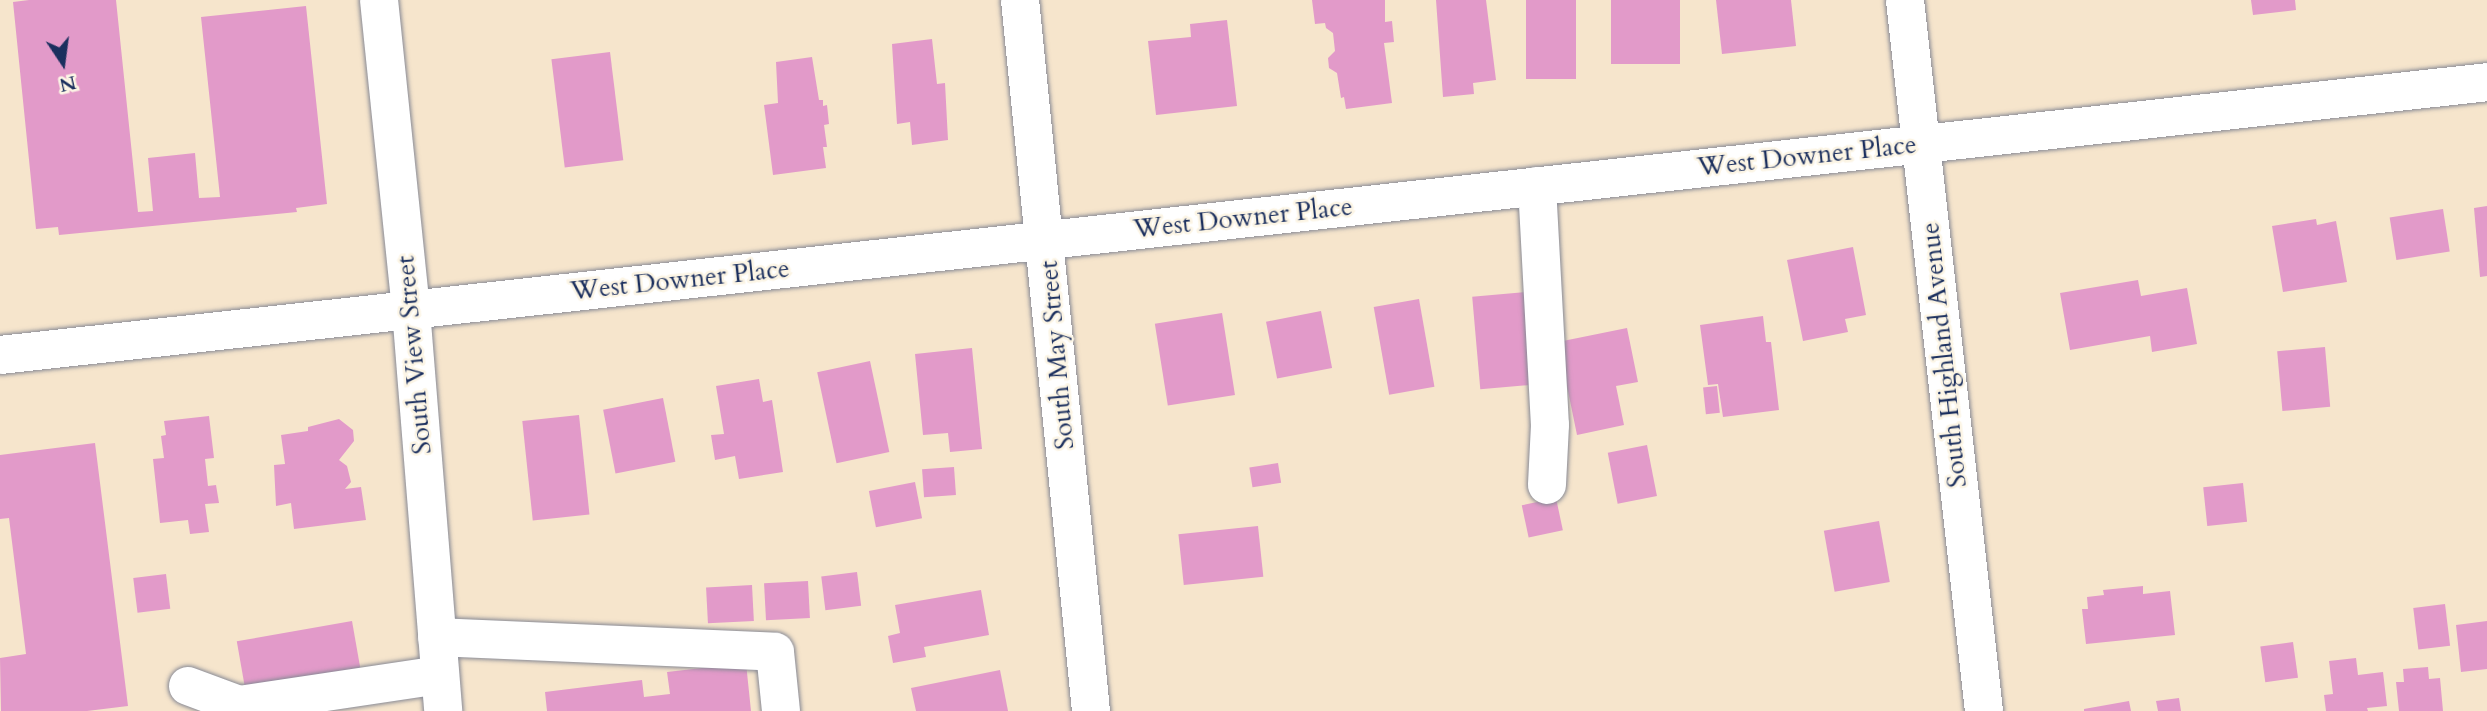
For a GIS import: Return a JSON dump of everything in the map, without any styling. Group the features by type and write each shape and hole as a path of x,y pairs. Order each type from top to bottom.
{"street":[{"name":"South View Street","path":"379,0 411,310 442,693"},
{"name":"South May Street","path":"1020,0 1091,711"},
{"name":"South Highland Avenue","path":"1905,0 1984,711"},
{"name":"West Downer Place","path":"0,355 2487,82"},
{"path":"1537,186 1550,425 1547,485"},
{"path":"438,637 775,652 780,711"},
{"path":"188,686 240,705 442,693"}],"building":[{"path":"116,0 138,212 153,211 148,158 195,153 199,198 220,197 201,17 306,6 327,204 296,208 297,212 59,235 58,227 36,229 13,2"},
{"path":"1312,0 1385,0 1385,22 1392,21 1394,42 1384,43 1392,103 1346,109 1344,97 1341,98 1337,73 1329,68 1328,58 1335,51 1333,33 1326,28 1325,23 1315,24"},
{"path":"1436,0 1486,0 1496,80 1473,83 1474,94 1443,97"},
{"path":"1526,0 1576,0 1576,79 1526,79"},
{"path":"1611,0 1680,0 1680,64 1611,64"},
{"path":"1716,0 1791,0 1796,46 1722,54"},
{"path":"2251,0 2295,0 2296,10 2253,15"},
{"path":"1227,20 1237,106 1156,115 1148,41 1191,37 1190,24"},
{"path":"932,39 937,84 945,83 948,140 912,145 910,122 897,124 892,44"},
{"path":"610,52 623,160 565,167 551,59"},
{"path":"812,57 819,100 823,100 823,106 827,105 829,124 824,125 827,147 823,147 826,168 773,175 764,105 778,103 776,62"},
{"path":"2487,206 2487,276 2480,277 2474,208"},
{"path":"2443,209 2450,251 2396,260 2390,217"},
{"path":"2316,219 2317,225 2336,221 2347,282 2283,292 2272,226"},
{"path":"1853,247 1866,315 1845,319 1848,332 1803,341 1787,260"},
{"path":"2138,280 2141,296 2187,288 2197,344 2152,352 2150,336 2070,350 2060,293"},
{"path":"1526,292 1534,385 1480,389 1472,297"},
{"path":"1419,299 1434,387 1389,395 1374,307"},
{"path":"1321,311 1332,368 1277,379 1266,322"},
{"path":"1222,313 1235,395 1168,406 1155,324"},
{"path":"1763,316 1766,342 1771,342 1779,410 1723,417 1718,384 1708,385 1700,325"},
{"path":"1627,328 1638,382 1616,386 1624,425 1577,435 1558,342"},
{"path":"2325,347 2330,407 2282,411 2277,351"},
{"path":"972,348 982,449 950,452 948,433 923,435 915,354"},
{"path":"870,361 889,452 837,463 817,372"},
{"path":"759,379 763,402 772,400 783,472 739,479 735,456 715,460 711,435 724,434 716,386"},
{"path":"1717,386 1720,413 1706,414 1703,387"},
{"path":"663,398 675,462 616,473 603,410"},
{"path":"579,415 589,514 533,520 522,421"},
{"path":"209,416 214,458 205,459 208,486 216,485 219,503 205,504 209,532 190,534 188,520 160,523 153,459 164,458 161,436 166,435 164,421"},
{"path":"339,419 353,430 354,441 339,460 347,466 351,482 345,489 361,487 366,520 294,529 291,503 276,506 274,465 285,464 281,435 308,431 308,427"},
{"path":"95,443 128,706 87,711 1,711 0,658 26,654 9,518 0,519 0,455"},
{"path":"1647,445 1657,496 1618,504 1608,453"},
{"path":"1278,463 1281,483 1252,487 1249,468"},
{"path":"954,467 956,495 924,497 922,469"},
{"path":"915,482 922,518 876,527 869,491"},
{"path":"2243,483 2247,522 2207,526 2203,487"},
{"path":"1556,498 1563,530 1529,538 1522,505"},
{"path":"1879,521 1890,582 1835,592 1824,531"},
{"path":"1258,526 1263,577 1184,585 1178,534"},
{"path":"857,572 861,606 825,610 821,576"},
{"path":"166,574 170,609 138,613 133,578"},
{"path":"808,581 810,618 766,620 764,583"},
{"path":"752,585 754,621 708,623 706,587"},
{"path":"2143,586 2143,594 2170,591 2175,635 2086,644 2082,609 2088,609 2087,597 2104,595 2103,590"},
{"path":"981,590 989,635 924,647 926,657 893,663 888,636 900,633 895,605"},
{"path":"2445,604 2450,646 2418,650 2413,608"},
{"path":"352,621 362,675 246,695 237,641"},
{"path":"2487,621 2487,669 2461,672 2456,625"},
{"path":"2293,642 2298,678 2265,682 2260,647"},
{"path":"2356,658 2358,675 2383,672 2387,706 2367,708 2368,711 2326,711 2324,695 2333,694 2329,661"},
{"path":"746,663 751,711 547,711 545,692 642,680 644,697 670,694 667,672"},
{"path":"2428,667 2429,679 2440,678 2443,711 2399,711 2396,682 2404,682 2403,669"},
{"path":"1000,670 1008,711 916,711 911,688"},
{"path":"2179,698 2181,711 2158,711 2156,701"},
{"path":"2129,701 2131,711 2084,711 2084,709"}]}
